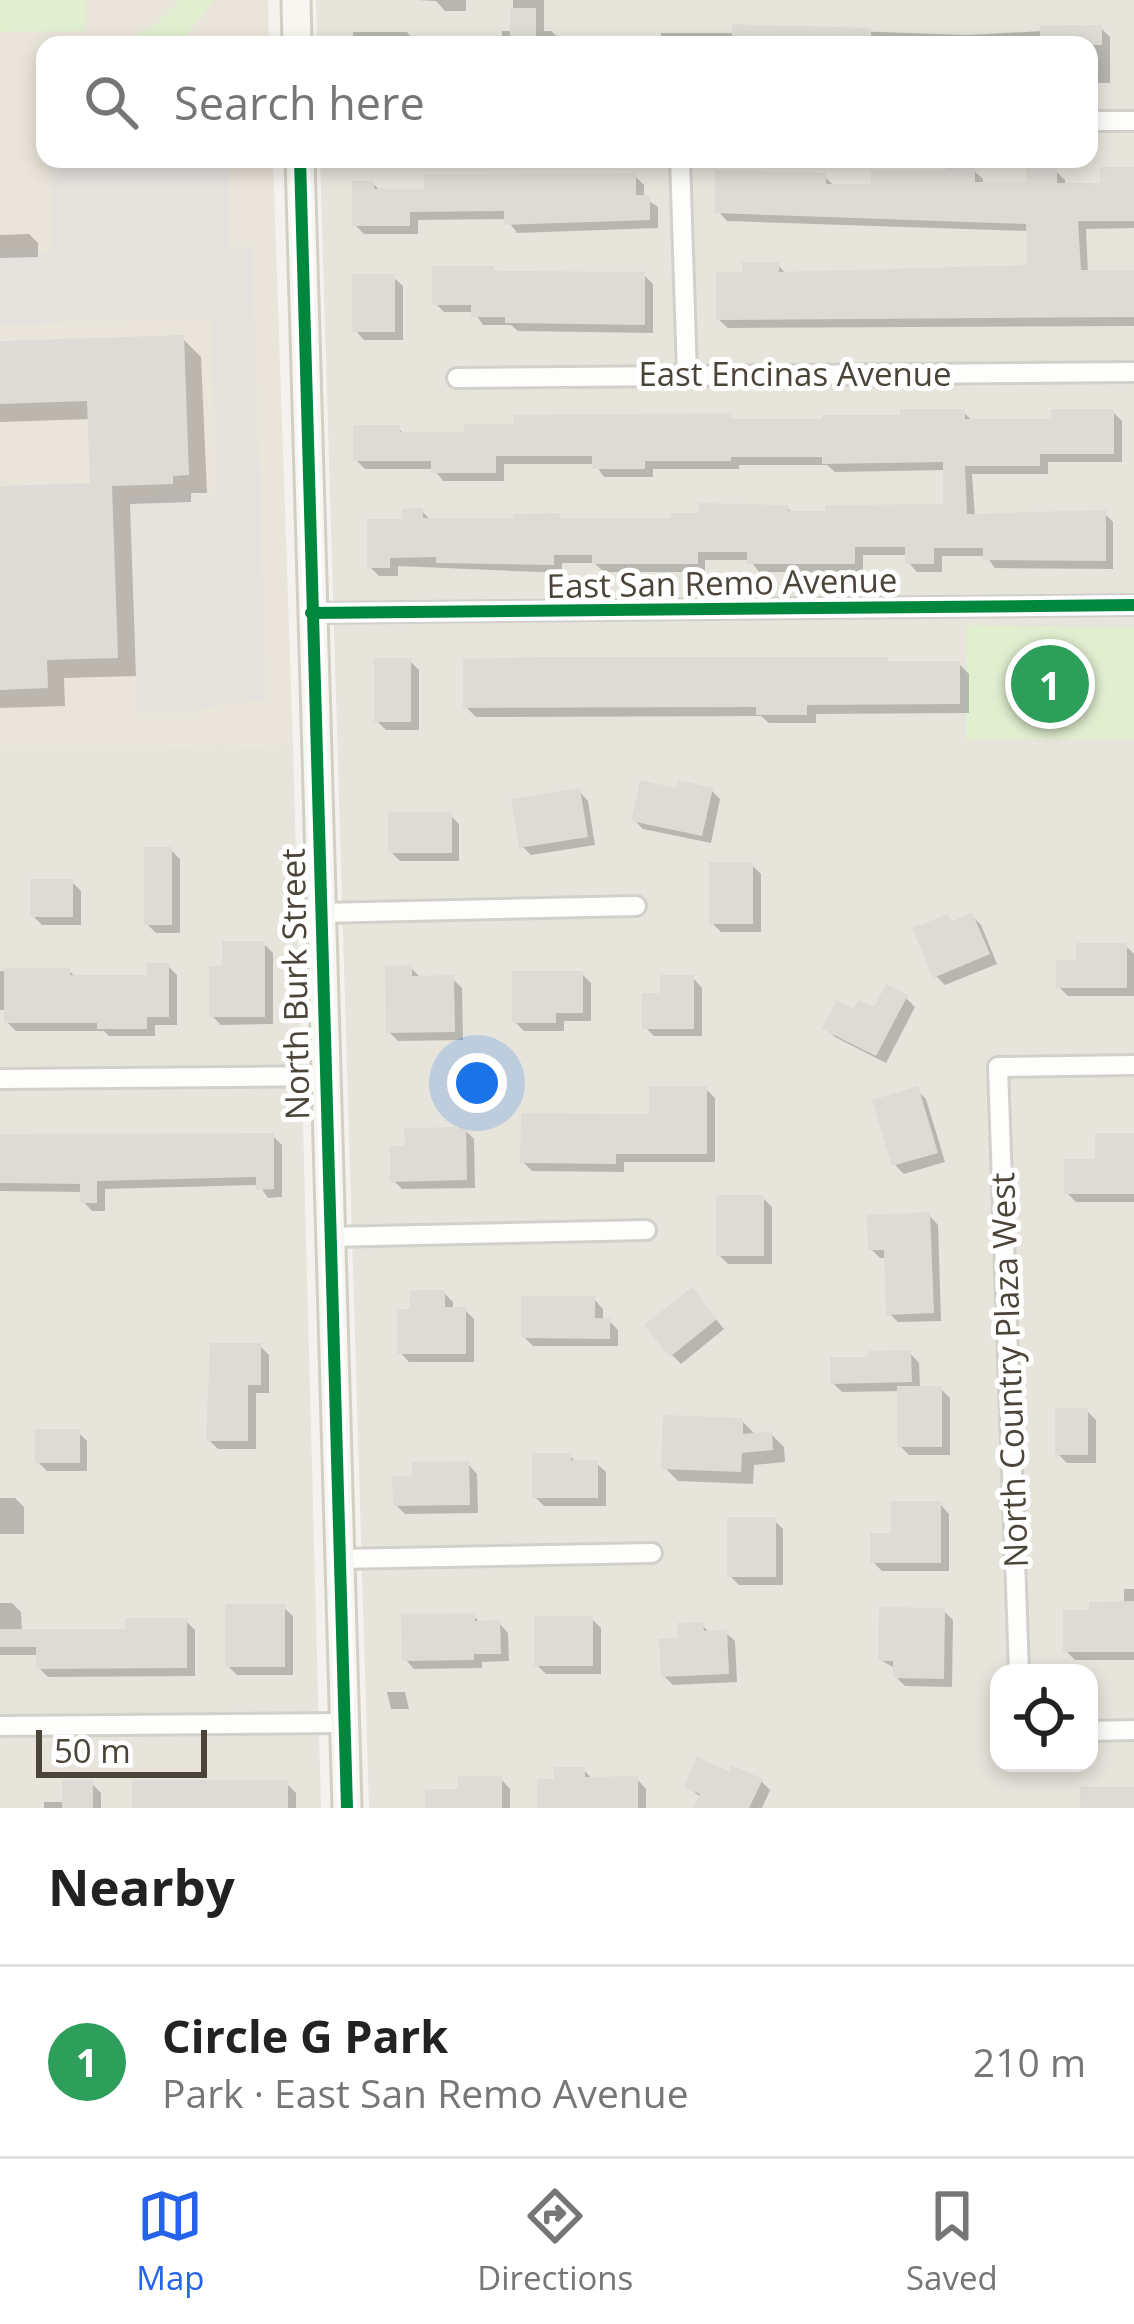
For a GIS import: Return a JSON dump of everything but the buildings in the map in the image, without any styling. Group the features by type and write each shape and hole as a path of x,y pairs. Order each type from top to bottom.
{"street":[{"path":"296,0 297,36"},
{"path":"1098,122 1134,121"},
{"name":"North Burk Street","path":"300,168 347,1808"},
{"path":"680,168 687,375"},
{"name":"East Encinas Avenue","path":"457,378 1134,372"},
{"name":"East San Remo Avenue","path":"311,613 1134,605"},
{"path":"320,913 637,906"},
{"name":"North Country Plaza West","path":"1019,1664 998,1067 1134,1065"},
{"path":"0,1079 324,1076"},
{"path":"329,1237 646,1230"},
{"path":"338,1559 652,1553"},
{"path":"0,1726 344,1723"},
{"path":"1098,1731 1134,1730"}],"shaded area":[{"path":"0,0 268,0 269,36 36,36 36,168 273,168 293,745 0,749"},
{"path":"316,0 1134,0 1134,1808 369,1808 320,168 1098,168 1098,36 317,36"},
{"path":"49,168 226,168 229,247 252,247 266,701 222,703 194,713 138,714 129,497 217,494 211,318 0,324 0,255 53,253"},
{"path":"293,745 321,1808 0,1808 0,749"}],"green space":[{"path":"0,0 86,0 86,31 0,32"},
{"path":"180,0 215,0 185,36 132,36 152,28"},
{"path":"967,625 1134,628 1134,739 966,740"}],"cycle path":[{"path":"300,168 347,1808"},
{"path":"311,613 1134,605"}],"place":[{"name":"Circle G Park","path":"1050,684"}]}
